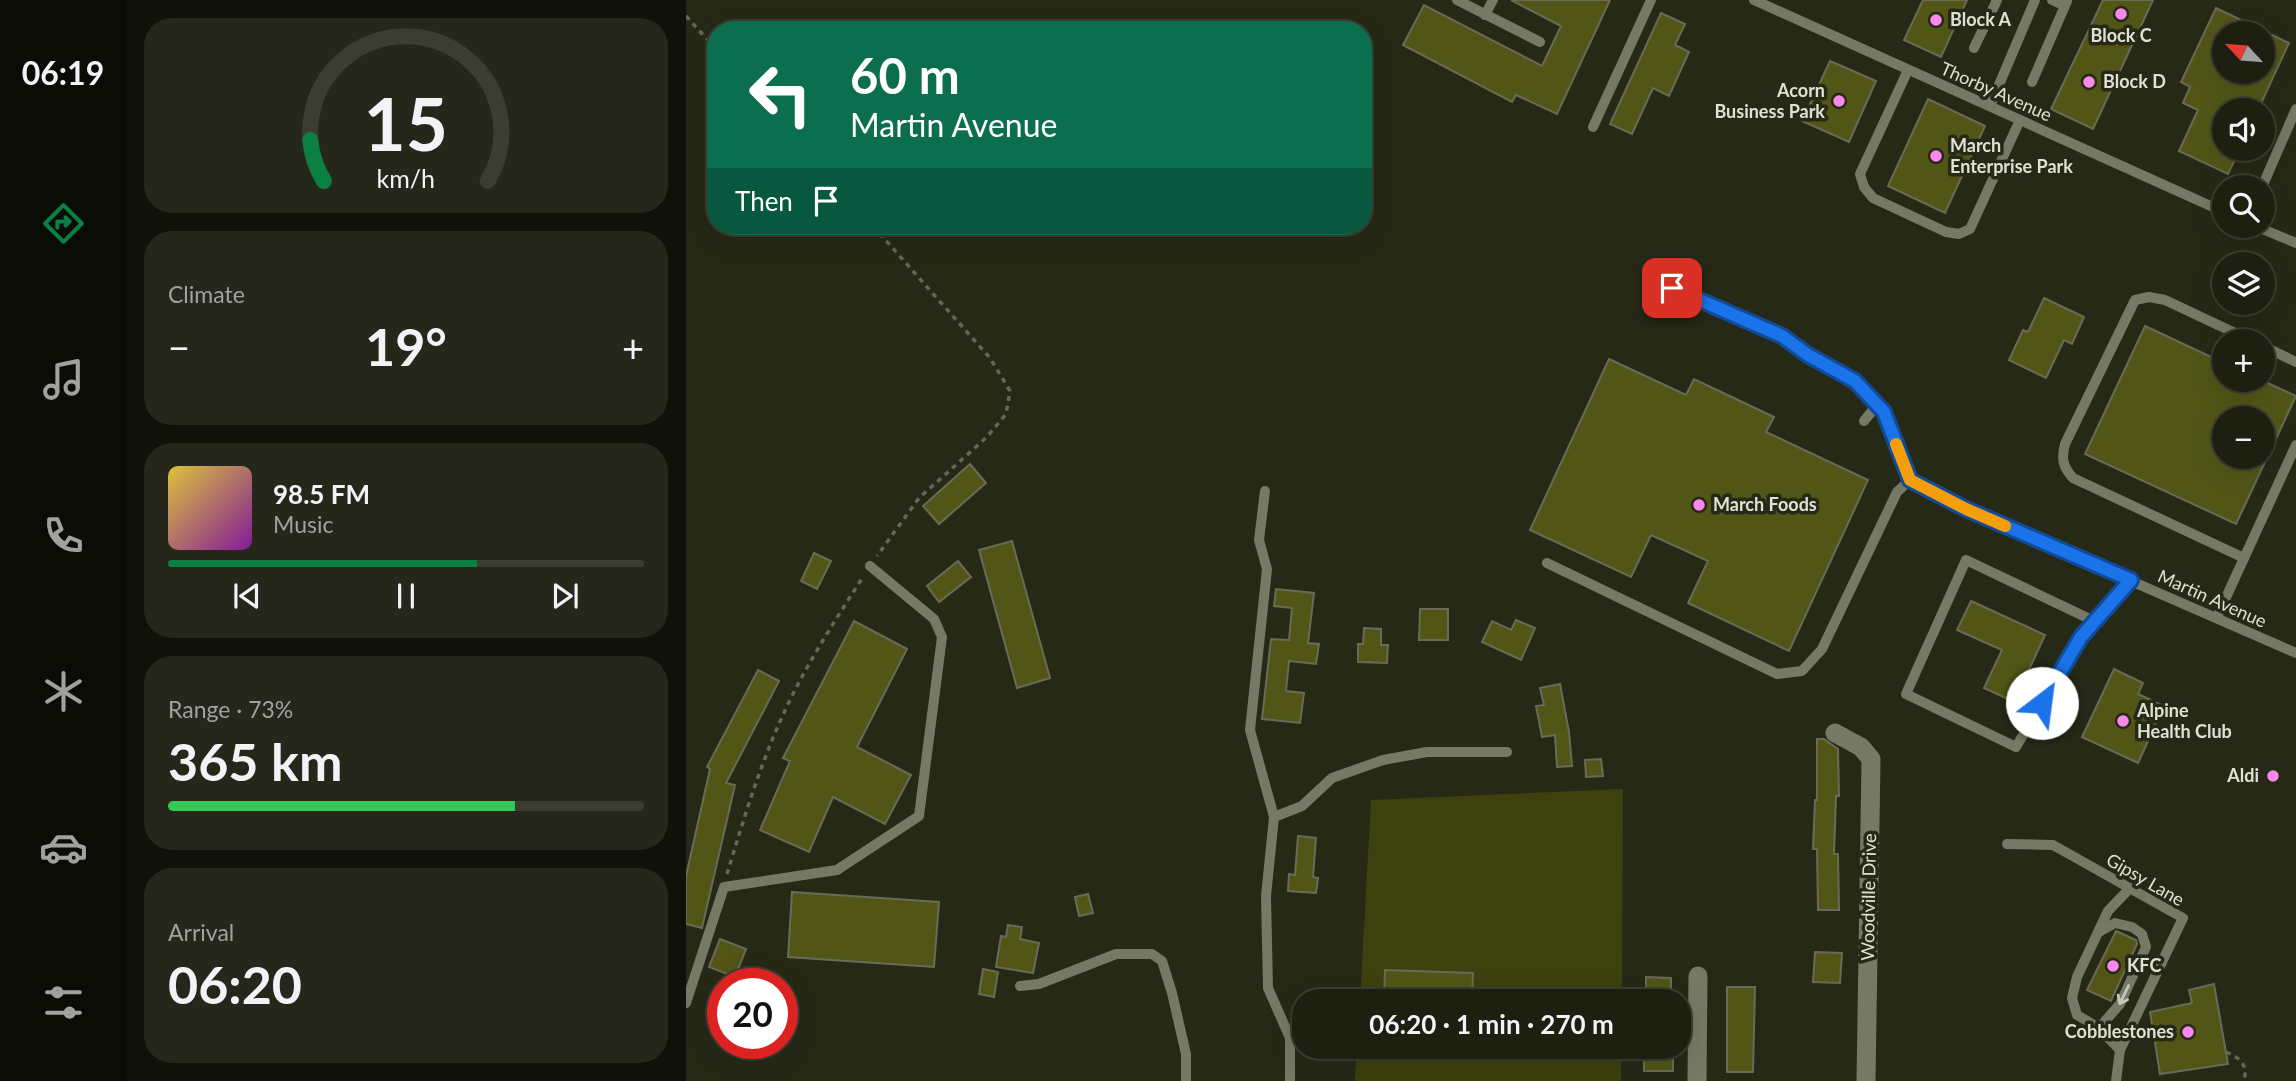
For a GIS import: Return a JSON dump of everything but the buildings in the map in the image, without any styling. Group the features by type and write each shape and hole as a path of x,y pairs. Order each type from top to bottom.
{"street":[{"name":"Woodville Drive","path":"1835,733 1861,747 1871,760 1866,1081"},
{"path":"1698,975 1698,1081"}],"lane":[{"path":"1457,0 1540,43"},
{"path":"1485,15 1493,0"},
{"path":"1593,127 1651,0"},
{"name":"Thorby Avenue","path":"1754,0 2212,207"},
{"path":"1974,48 1997,0"},
{"path":"1990,107 2035,0"},
{"path":"2052,0 2061,4 2067,0"},
{"path":"2032,82 2067,0"},
{"path":"1908,70 1860,174 1864,187 1873,198 1946,232 1959,234 1970,229 2020,120"},
{"path":"2267,175 2296,108"},
{"path":"2275,234 2296,243"},
{"path":"1547,563 1777,674 1802,671 1822,649 1896,492 1910,480 1884,412 1855,381 1808,355 1782,336 1672,288"},
{"path":"2227,329 2165,300 2149,297 2135,300 2062,455 2064,468 2073,478 2244,558"},
{"path":"2275,352 2296,362"},
{"path":"1864,421 1877,405"},
{"path":"2217,617 2296,445"},
{"name":"Martin Avenue","path":"1910,480 1966,509 2296,653"},
{"path":"1265,491 1259,540 1267,569 1250,730 1275,817 1266,896 1268,988 1290,1038 1290,1081"},
{"path":"2094,621 1966,560 1906,694 2016,747 2081,637 2131,580"},
{"path":"686,1003 724,887 837,870 919,816 942,637 934,619 870,566"},
{"path":"1275,817 1302,806 1332,778 1383,760 1427,752 1507,752"},
{"name":"Gipsy Lane","path":"2007,844 2053,845 2183,918 2120,1050 2116,1081"},
{"path":"2120,1050 2099,1028 2077,1015 2072,998 2077,977 2108,911 2130,888"},
{"path":"2097,933 2115,923 2132,927 2142,934 2146,947 2120,1004 2099,1028"},
{"path":"1020,986 1039,984 1116,954 1152,954 1162,961 1172,993 1186,1054 1186,1081"}],"path":[{"path":"686,16 707,39"},
{"path":"724,887 749,801 783,716 824,638 891,534 919,498 987,437 1006,414 1010,391 990,358 881,235"},
{"path":"2226,1052 2243,1062 2246,1071 2244,1081"}],"green space":[{"path":"1623,789 1622,989 1361,989 1371,800"},
{"path":"1356,1059 1621,1059 1621,1081 1355,1081"}],"slow traffic":[{"path":"1896,444 1910,480 2005,526"}],"place":[{"name":"Block C","path":"2121,14"},
{"name":"Block A","path":"1936,20"},
{"name":"Block D","path":"2089,82"},
{"name":"Acorn Business Park","path":"1839,101"},
{"name":"March Enterprise Park","path":"1936,156"},
{"name":"March Foods","path":"1699,505"},
{"name":"Alpine Health Club","path":"2123,721"},
{"name":"Aldi","path":"2273,776"},
{"name":"KFC","path":"2113,966"},
{"name":"Cobblestones","path":"2188,1032"}],"route":[{"path":"1672,288 1782,336 1808,355 1855,381 1884,412 1910,480 1966,509 2131,580 2081,637 2042,703"}]}
